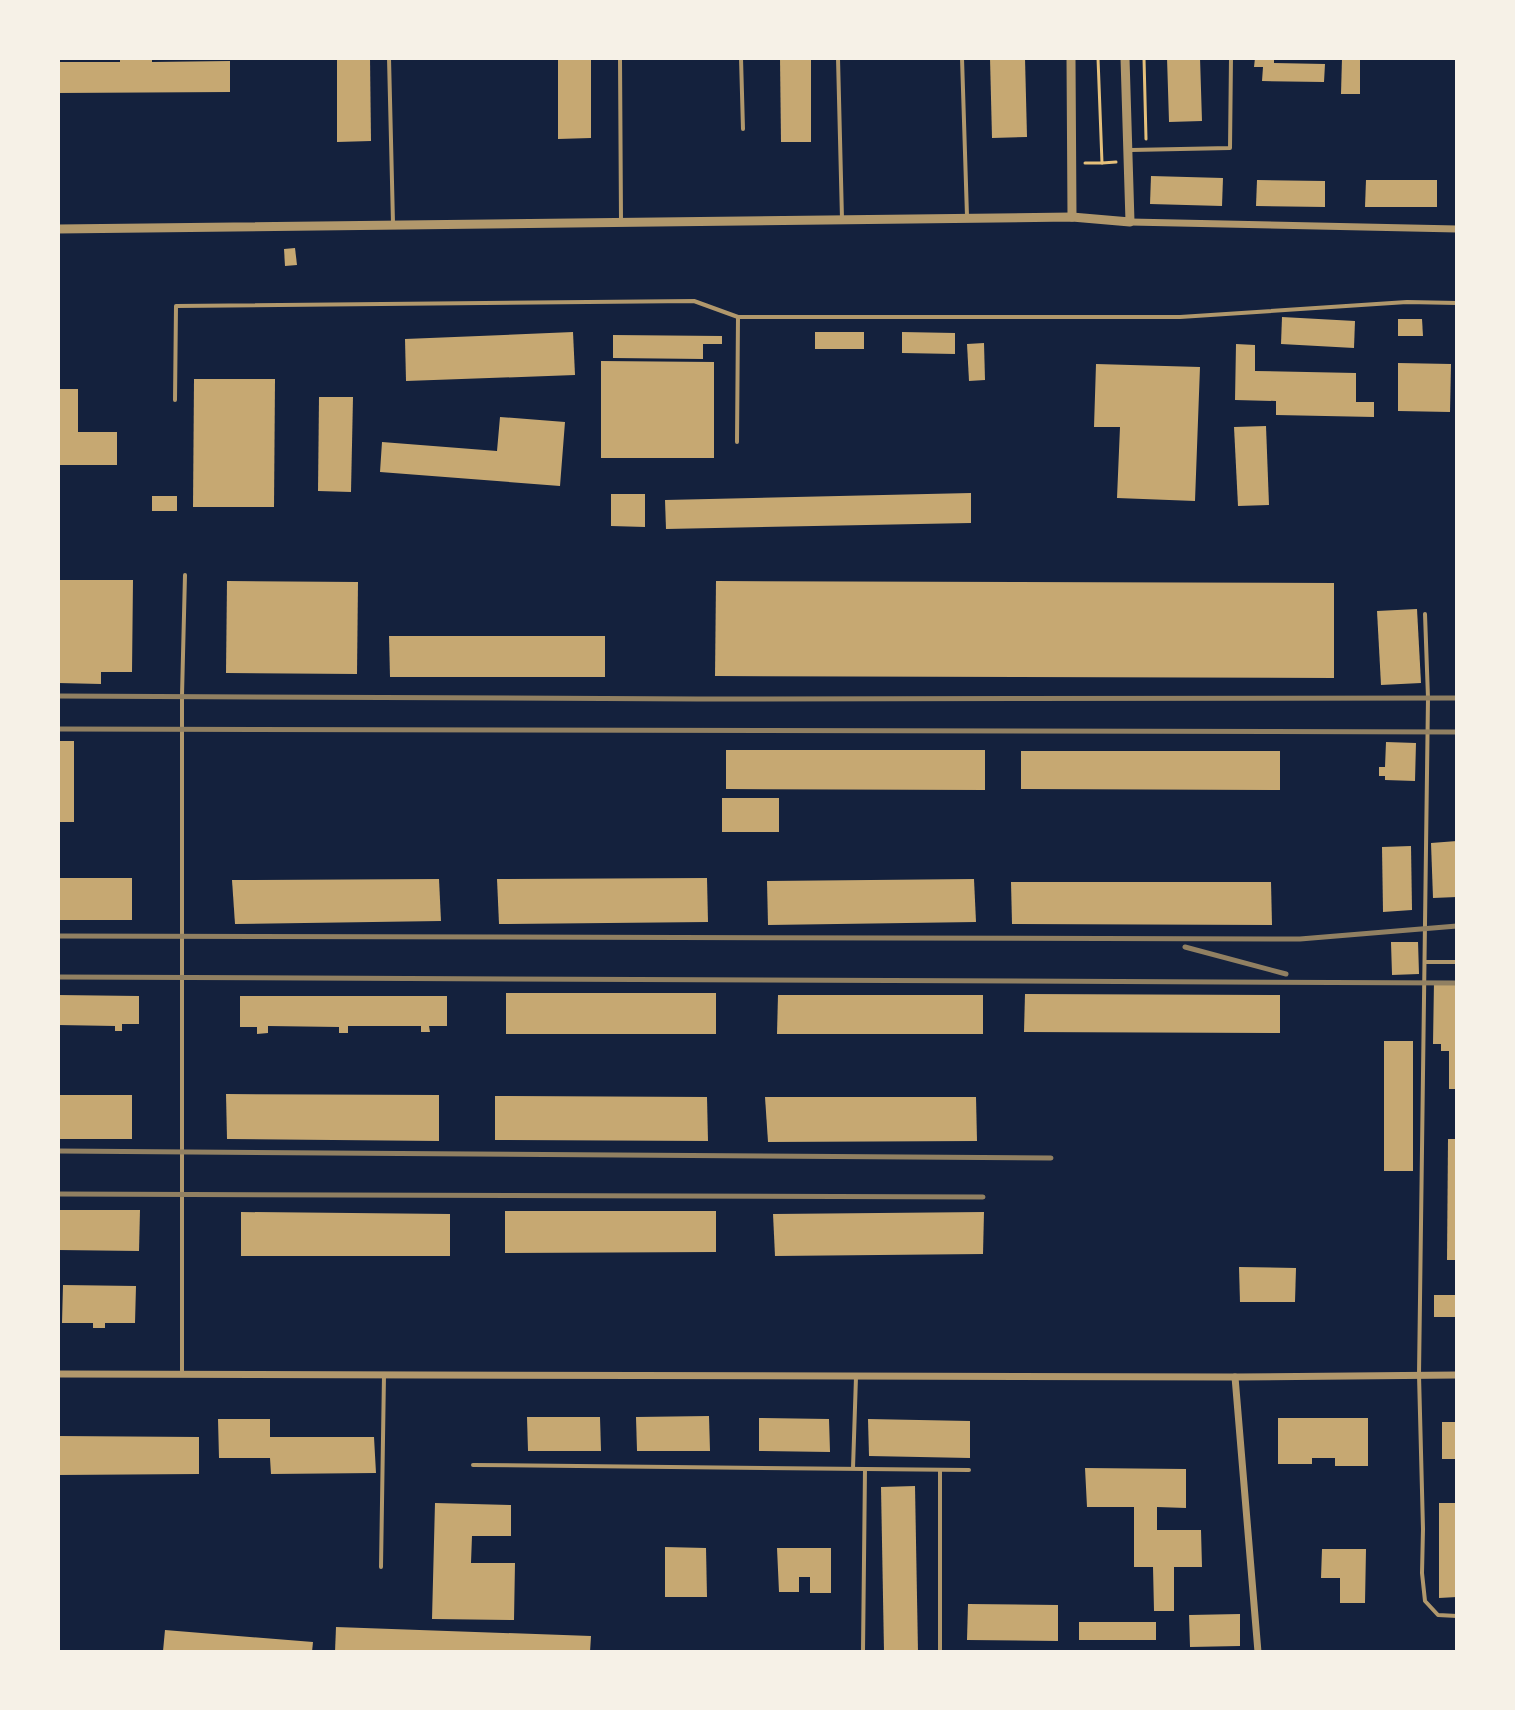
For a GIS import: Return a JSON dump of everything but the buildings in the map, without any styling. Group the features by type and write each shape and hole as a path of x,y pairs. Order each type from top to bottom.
{"street":[{"path":"1071,58 1072,217"},
{"path":"1125,58 1130,222"},
{"path":"58,229 1072,217 1130,222 1457,229"},
{"path":"58,1374 1457,1375"},
{"path":"1235,1377 1258,1652"}],"lane":[{"path":"389,58 393,225"},
{"path":"620,58 621,222"},
{"path":"741,58 743,129"},
{"path":"838,58 842,219"},
{"path":"962,58 967,218"},
{"path":"1128,150 1230,148 1231,58"},
{"path":"175,400 176,306 694,301 738,317 1180,317 1407,302 1457,303"},
{"path":"737,442 738,317"},
{"path":"182,1374 182,695 185,575"},
{"path":"1425,614 1428,698 1426,962 1419,1375 1422,1573 1425,1601 1438,1615 1457,1616"},
{"path":"1426,962 1457,962"},
{"path":"853,1469 856,1374"},
{"path":"381,1567 384,1375"},
{"path":"473,1465 969,1470"},
{"path":"863,1652 865,1469"},
{"path":"940,1470 940,1652"}],"path":[{"path":"1098,58 1102,163"},
{"path":"1144,58 1146,150"},
{"path":"1082,163 1119,162"}],"railway":[{"path":"58,696 1457,698"},
{"path":"58,729 1457,732"},
{"path":"58,936 1300,939 1457,926"},
{"path":"1185,947 1286,974"},
{"path":"58,977 1457,983"},
{"path":"58,1151 1051,1158"},
{"path":"58,1194 983,1197"}]}
